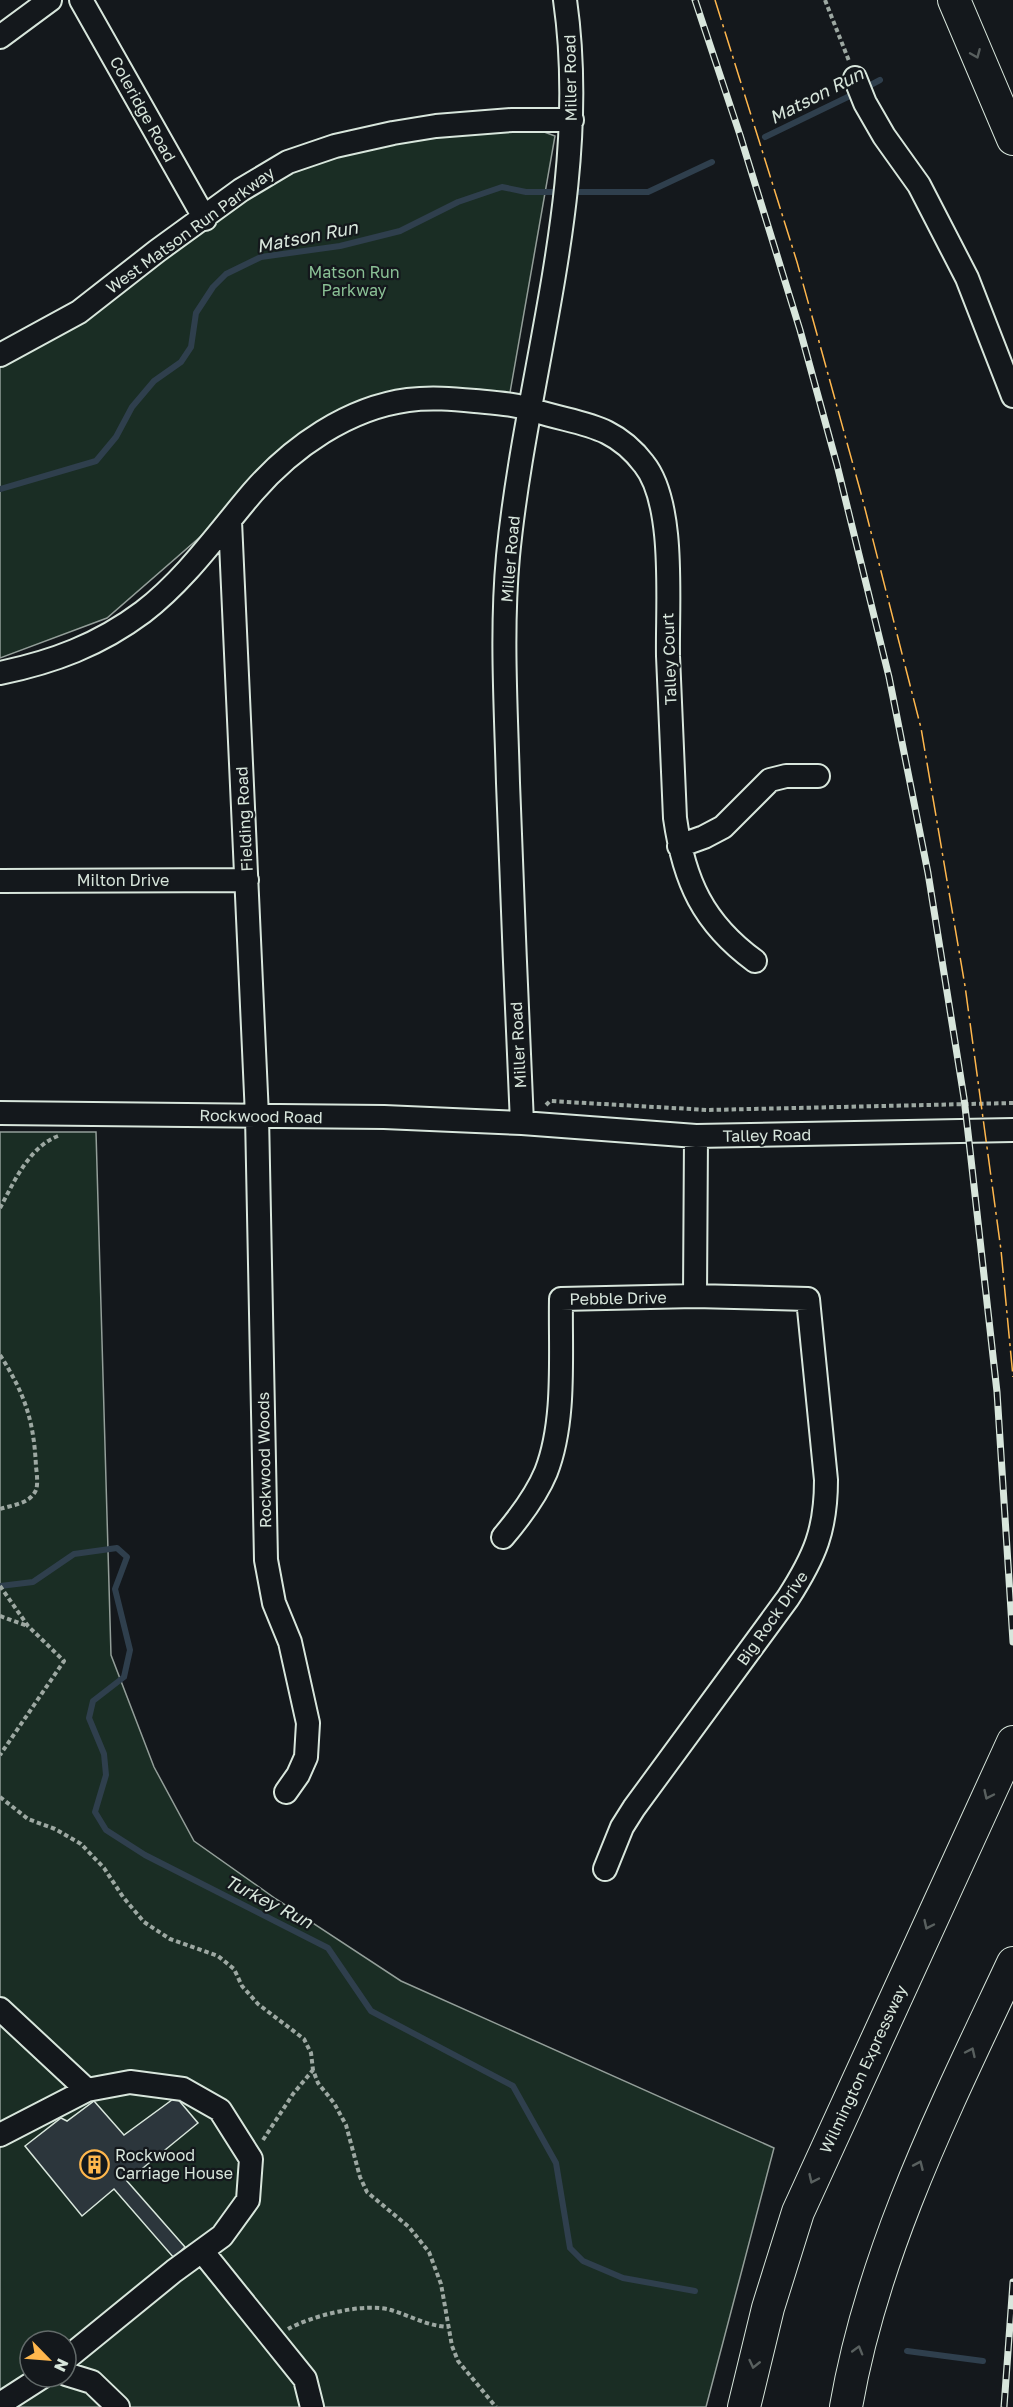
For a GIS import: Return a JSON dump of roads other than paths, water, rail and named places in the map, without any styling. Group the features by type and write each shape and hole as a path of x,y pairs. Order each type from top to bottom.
{"highway":[{"path":"954,0 1013,139"},
{"name":"Wilmington Expressway","path":"744,2407 768,2308 798,2212 1013,1742"},
{"path":"846,2407 850,2378 884,2259 914,2176 1013,1963"}],"street":[{"path":"0,37 50,0"},
{"name":"Coleridge Road","path":"81,0 205,219"},
{"name":"Miller Road","path":"522,1123 506,726 506,597 514,512 567,178 573,84 565,0"},
{"path":"855,78 865,103 884,136 920,185 967,278 1013,396"},
{"name":"West Matson Run Parkway","path":"0,355 79,312 157,251 205,219 242,190 288,162 335,146 436,126 512,120 572,120"},
{"name":"Talley Court","path":"0,673 78,651 143,612 171,586 230,521 253,491 295,451 333,426 356,415 407,400 434,398 508,404 586,423 604,430 633,452 646,465 656,489 666,545 675,818 679,846 692,887 702,906 727,937 755,961"},
{"name":"Fielding Road","path":"230,521 257,1116"},
{"path":"679,846 723,827 770,780 786,776 818,776"},
{"name":"Milton Drive","path":"0,880 247,880"},
{"name":"Rockwood Road","path":"0,1113 384,1117 522,1123"},
{"name":"Rockwood Woods","path":"257,1116 266,1560 274,1603 290,1642 308,1723 306,1756 298,1775 286,1792"},
{"name":"Talley Road","path":"522,1123 696,1136 1013,1130"},
{"path":"695,1296 696,1136"},
{"name":"Pebble Drive","path":"503,1537 534,1495 554,1448 559,1417 561,1299 695,1296"},
{"name":"Big Rock Drive","path":"605,1869 622,1827 634,1808 788,1598 803,1575 822,1533 826,1507 826,1480 808,1299 695,1296"},
{"path":"0,2009 87,2090"},
{"path":"0,2135 87,2090 130,2082 183,2089 220,2110 251,2159 248,2200 222,2236 78,2349"},
{"path":"202,2251 305,2379 312,2407"},
{"path":"78,2378 92,2382 118,2407"},
{"path":"0,2404 23,2389"}],"waterway":[{"name":"Matson Run","path":"865,88 880,80"},
{"name":"Matson Run","path":"765,137 856,93"},
{"name":"Matson Run","path":"0,489 96,461 116,437 132,407 154,381 181,362 191,347 196,313 213,287 226,274 261,257 340,246 400,231 458,202 502,187 526,192 648,192 712,162"},
{"name":"Turkey Run","path":"0,1586 33,1582 74,1554 117,1548 127,1557 115,1589 130,1650 124,1677 93,1701 89,1718 104,1754 106,1775 95,1812 106,1830 145,1855 328,1948 371,2011 513,2086 556,2163 570,2248 583,2261 623,2278 695,2291"},
{"name":"Turkey Run","path":"907,2351 983,2361"}],"railway":[{"path":"695,0 740,135 800,330 837,465 889,677 928,873 964,1098 997,1392 1013,1642"},
{"path":"1004,2407 1013,2282"}],"place":[{"name":"Rockwood Carriage House","path":"94,2164"}],"park label":[{"name":"Matson Run Parkway","path":"354,281"}]}
